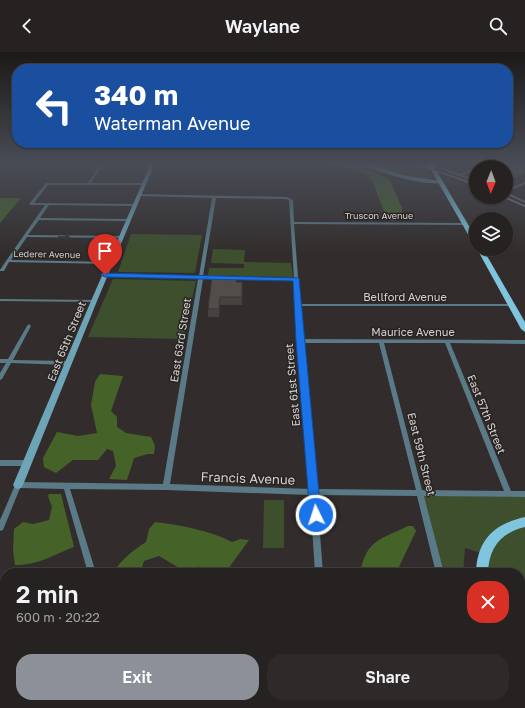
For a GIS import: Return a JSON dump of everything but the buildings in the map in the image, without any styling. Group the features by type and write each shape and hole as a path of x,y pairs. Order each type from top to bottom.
{"main road":[{"path":"447,194 469,231"},
{"path":"484,256 524,325"},
{"path":"481,568 484,554 496,535 505,527 525,522"}],"street":[{"path":"39,194 31,204 134,205"},
{"path":"139,195 214,196"},
{"name":"East 65th Street","path":"0,528 139,195"},
{"name":"East 61st Street","path":"214,196 287,198 291,200 300,341 314,492 319,568"},
{"name":"East 63rd Street","path":"166,487 214,196"},
{"path":"513,196 525,202"},
{"path":"2,270 48,204"},
{"path":"37,219 128,220"},
{"name":"Truscon Avenue","path":"293,224 465,224"},
{"path":"25,236 121,237"},
{"name":"Lederer Avenue","path":"8,261 110,263"},
{"path":"105,275 222,278"},
{"path":"229,278 297,279"},
{"path":"0,300 94,301"},
{"name":"Bellford Avenue","path":"298,305 511,305"},
{"path":"0,378 29,326"},
{"name":"Maurice Avenue","path":"300,341 525,342"},
{"name":"East 59th Street","path":"381,341 439,568"},
{"name":"East 57th Street","path":"447,341 510,494"},
{"path":"0,361 69,362"},
{"path":"0,463 27,464"},
{"name":"Francis Avenue","path":"18,485 166,487 314,492 525,494"},
{"path":"66,485 91,568"}],"green space":[{"path":"377,194 396,194 402,208 402,217 394,221 385,219"},
{"path":"0,198 21,198 0,223"},
{"path":"131,234 202,235 195,273 118,272"},
{"path":"213,249 245,250 244,262 291,263 293,277 208,276 209,268 244,268 244,264 211,263"},
{"path":"113,279 196,281 183,339 88,337"},
{"path":"100,374 123,376 111,411 117,417 117,427 126,433 151,437 155,446 154,454 134,458 127,480 109,479 116,466 113,451 107,449 98,460 73,460 56,473 44,467 43,458 57,432 78,436 97,433 91,405 95,382"},
{"path":"420,492 525,494 525,568 483,568 484,554 465,548 463,568 439,568"},
{"path":"49,494 61,494 74,547 46,559 24,565 15,565 13,550 14,529 23,522 33,524 49,520 52,507 48,496"},
{"path":"264,500 284,500 284,548 263,548"},
{"path":"155,522 214,534 232,542 240,539 249,540 229,568 179,568 159,556 144,561 142,568 117,568 128,556 146,542 149,529"},
{"path":"408,526 413,526 416,531 398,568 361,568 371,547 382,538"}],"railway":[{"path":"513,201 525,206"}],"route":[{"path":"105,275 297,279 300,341 316,515"}]}
